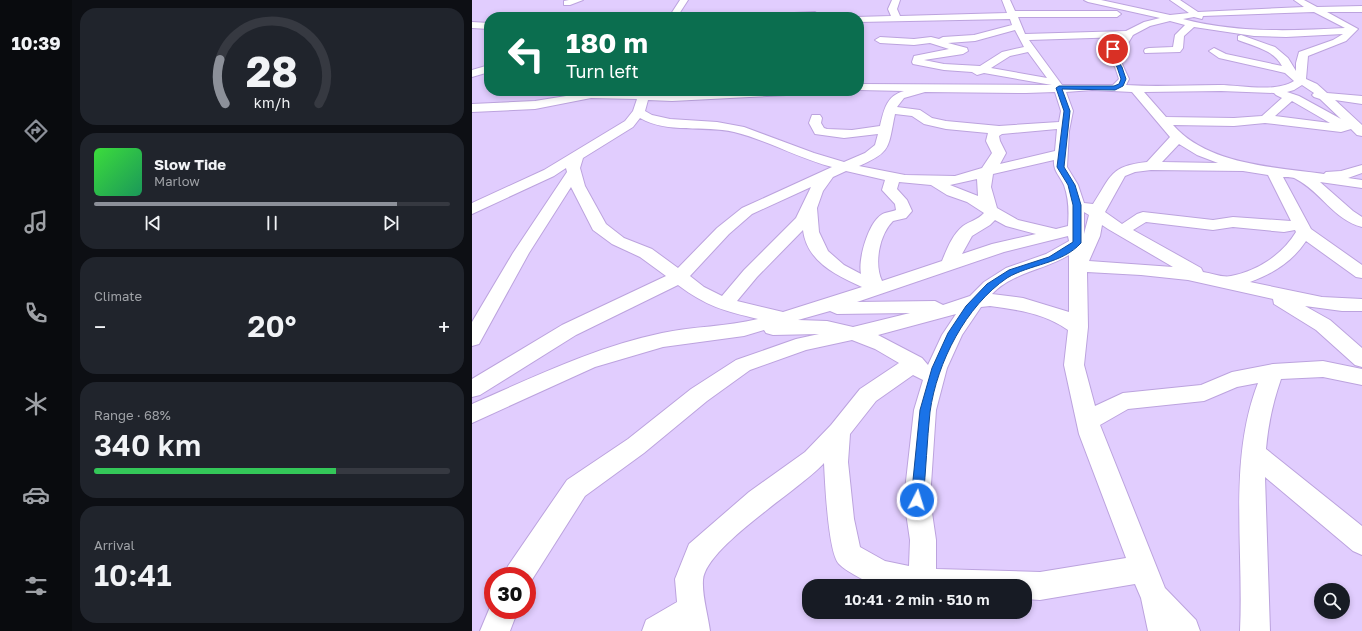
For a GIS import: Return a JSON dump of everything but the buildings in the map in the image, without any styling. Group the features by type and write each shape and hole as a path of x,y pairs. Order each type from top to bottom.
{"street":[{"path":"567,3 580,0"},
{"path":"677,12 684,0"},
{"path":"896,0 891,8 891,11 897,17"},
{"path":"1088,0 1117,3 1207,26 1254,33 1355,33"},
{"path":"1174,0 1197,14 1207,26"},
{"path":"1242,0 1255,11"},
{"path":"1298,0 1319,10 1355,33"},
{"path":"1067,15 1086,4 1100,1"},
{"path":"1117,3 1131,24"},
{"path":"864,18 976,18 1103,35 1131,24 1167,17 1255,11 1362,9"},
{"path":"1082,14 1103,35"},
{"path":"880,40 914,42 975,38 1017,24 1067,15 1082,14 1131,24 1207,26 1271,49 1284,60 1289,71"},
{"path":"1145,25 1167,17"},
{"path":"951,88 1006,54 1017,24"},
{"path":"1017,24 1057,86 1067,111 1060,167 1072,185 1077,205 1076,236 1078,266 1078,327 1074,365 1091,434 1154,598 1163,631"},
{"path":"1115,88 1121,84 1124,79 1120,67 1111,54 1113,49 1123,44 1131,24"},
{"path":"472,25 484,26"},
{"path":"1149,51 1176,50 1178,48 1177,41 1181,32 1190,26"},
{"path":"1355,33 1343,39 1311,49 1302,54 1301,63 1302,77 1313,86 1358,132"},
{"path":"931,40 963,50 968,61 982,69"},
{"path":"963,50 940,55 925,56 918,58 917,62 944,67 982,69 1057,86"},
{"path":"1214,51 1223,56 1289,71 1302,77 1334,85 1362,95"},
{"path":"472,74 484,70"},
{"path":"1268,90 1290,88 1302,77"},
{"path":"1313,86 1334,85"},
{"path":"864,87 931,87 1026,90 1057,86 1135,89 1220,88 1268,90 1362,100"},
{"path":"472,389 569,330 678,277 700,257 723,231 748,211 773,198 828,176 870,156 881,146 889,110 900,96 931,87"},
{"path":"1135,89 1178,137 1202,152 1243,167"},
{"path":"1268,90 1291,96 1358,132"},
{"path":"560,100 573,96"},
{"path":"472,117 560,100 590,96"},
{"path":"710,96 672,98 639,96 640,112 646,118 661,122 734,129 751,133 796,152 848,167 897,177 934,181 956,180 1061,154"},
{"path":"1265,119 1291,96"},
{"path":"472,108 535,105"},
{"path":"889,110 909,111 916,113 928,121 946,125 999,130 1065,125"},
{"path":"472,209 549,173 576,164 629,124 640,112"},
{"path":"816,118 815,123 819,131 826,133 850,134 885,128"},
{"path":"1164,121 1234,122 1265,119 1358,132"},
{"path":"992,213 986,199 983,183 988,171 997,161 998,153 993,141 993,135 999,130"},
{"path":"1151,166 1178,137"},
{"path":"576,164 578,186 599,227 618,241 646,253 698,291 725,305 784,318"},
{"path":"472,339 521,253 576,164"},
{"path":"1078,266 1092,236 1098,208 1120,174 1132,168 1151,166 1243,167 1362,184"},
{"path":"1305,176 1342,175 1362,169"},
{"path":"1273,172 1284,190 1302,228 1362,273"},
{"path":"828,176 815,192 810,210 812,236 819,252 833,266 878,288"},
{"path":"1305,176 1327,195 1345,214 1354,220 1362,222"},
{"path":"878,288 872,278 869,268 870,256 882,224 887,218 901,215 904,211 902,203 889,190 891,182 897,177"},
{"path":"934,181 952,192 972,199 992,213 1012,223 1057,234 1076,236"},
{"path":"1074,193 1097,215 1203,277"},
{"path":"725,305 734,291 799,225 810,210"},
{"path":"949,264 961,238 970,229 985,222 992,213"},
{"path":"1123,230 1143,217 1184,223 1213,225 1233,222 1302,228"},
{"path":"1231,283 1245,276 1267,269 1296,247 1302,228"},
{"path":"744,329 819,308 998,248 1057,234"},
{"path":"922,579 923,540 917,500 925,410 937,368 952,335 975,302 990,286 1012,272 1052,258 1076,236"},
{"path":"1078,266 1130,268 1203,277 1262,291 1343,306 1362,305"},
{"path":"1262,291 1298,308 1323,325 1362,360"},
{"path":"819,308 938,307 990,300 1023,304 1060,315 1078,327"},
{"path":"524,567 576,488 636,446 699,395 743,365 803,344 848,333 892,325 975,302"},
{"path":"472,414 588,362 662,340 744,329 835,329 878,342 915,363 932,383"},
{"path":"657,631 693,620 688,579 700,553 758,500 813,459 839,432 868,395 915,363"},
{"path":"1088,421 1123,401 1204,393 1232,380 1273,372 1323,369 1362,377"},
{"path":"1255,631 1258,596 1254,520 1254,453 1261,406 1273,372"},
{"path":"839,432 836,462 837,476 841,519 848,555 881,574 907,579"},
{"path":"1254,453 1362,542"},
{"path":"1032,586 1040,586 1143,569"},
{"path":"1154,598 1185,631"},
{"path":"496,631 500,619"}],"route":[{"path":"917,500 925,410 937,368 952,335 969,308 990,286 1012,272 1052,258 1077,243 1077,205 1072,185 1060,167 1063,131 1067,111 1059,88 1092,86 1115,88 1121,84 1124,79 1120,67 1111,54 1113,49"}]}
